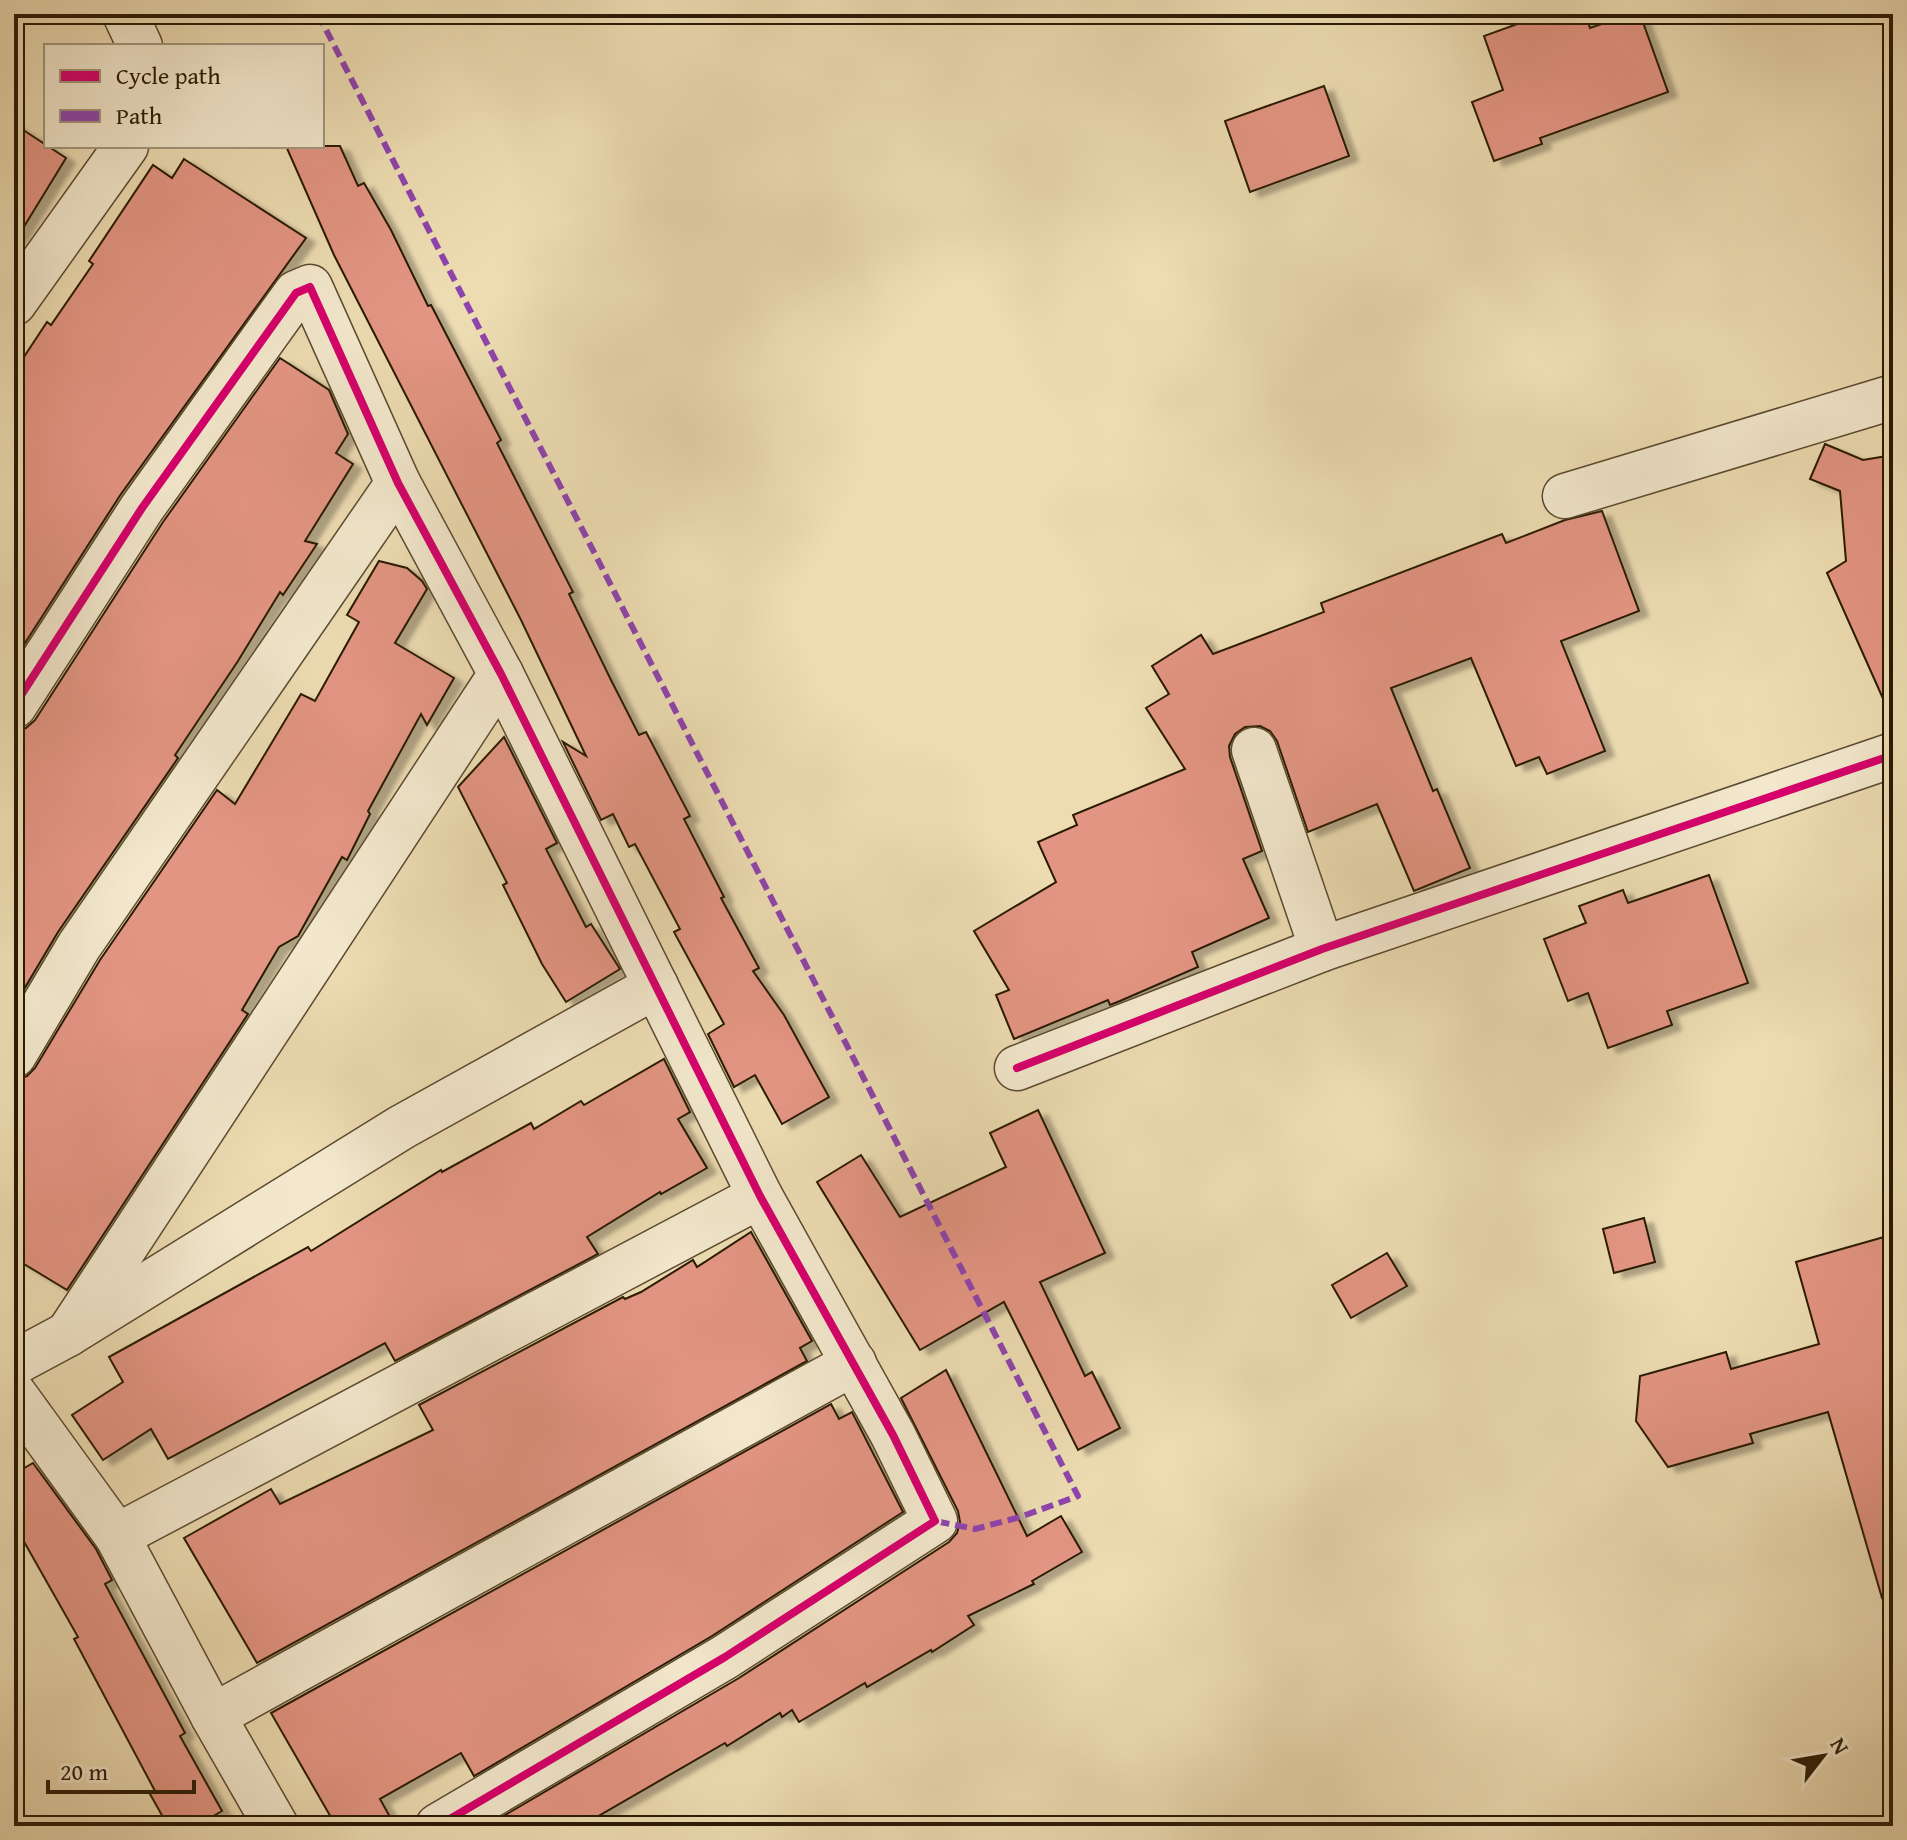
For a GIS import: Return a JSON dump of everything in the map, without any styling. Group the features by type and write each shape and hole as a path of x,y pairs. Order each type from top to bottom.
{"street":[{"path":"125,14 139,44"},
{"path":"14,303 125,148"},
{"path":"14,706 142,508 301,289 310,287 398,483 501,674 760,1196 854,1363 935,1521 725,1657 438,1826"},
{"path":"1565,496 1893,397"},
{"path":"14,1055 79,946 398,483"},
{"path":"68,1334 501,674"},
{"path":"1254,750 1322,949"},
{"path":"1017,1068 1322,949 1893,755"},
{"path":"14,1363 68,1334 402,1127 656,986"},
{"path":"117,1536 760,1196"},
{"path":"213,1716 854,1363"},
{"path":"14,1394 117,1536 276,1826"}],"building":[{"path":"1545,14 1585,14 1590,28 1631,14 1640,14 1668,92 1540,138 1542,144 1494,161 1472,102 1503,90 1484,36"},
{"path":"1324,86 1349,156 1250,192 1225,121"},
{"path":"14,124 44,144 44,148 51,148 66,158 14,243"},
{"path":"340,146 358,186 364,183 391,230 428,306 431,305 501,440 497,443 573,592 569,594 611,680 639,735 646,732 690,816 684,819 724,897 721,898 759,968 753,971 784,1015 829,1097 782,1124 755,1075 734,1087 708,1034 724,1024 674,932 680,929 635,844 629,847 613,814 601,820 563,742 586,756 521,620 334,255 287,148"},
{"path":"184,159 306,238 121,494 14,660 14,372 47,322 51,325 93,264 89,261 153,165 172,178"},
{"path":"280,358 329,390 348,434 336,453 353,464 305,541 317,544 283,595 280,592 175,755 178,758 58,932 14,1006 14,731 26,728 35,720 163,522"},
{"path":"1825,444 1863,460 1893,455 1893,721 1827,573 1846,561 1840,491 1810,479"},
{"path":"1602,511 1639,611 1561,641 1605,751 1547,774 1539,757 1516,766 1471,658 1391,688 1433,791 1437,789 1470,868 1414,891 1377,804 1308,832 1277,741 1270,731 1260,726 1245,727 1235,734 1229,746 1230,757 1262,851 1243,859 1269,918 1192,952 1198,967 1110,1005 1108,1000 1014,1039 996,995 1009,990 974,931 1056,882 1038,842 1077,825 1073,815 1185,769 1146,708 1169,694 1152,666 1201,635 1213,654 1324,612 1321,603 1502,534 1506,543 1565,520"},
{"path":"379,561 407,568 427,589 395,643 454,678 427,725 421,714 368,811 370,814 347,860 342,857 298,936 279,947 242,1010 248,1014 67,1290 14,1258 14,1080 27,1076 35,1068 100,960 217,790 235,804 301,694 315,701 359,622 347,615"},
{"path":"504,737 557,843 546,849 586,927 591,924 620,969 566,1002 542,964 503,885 507,883 458,787"},
{"path":"1709,875 1748,983 1667,1011 1672,1025 1608,1048 1588,993 1568,1001 1544,939 1586,923 1579,906 1623,890 1628,903"},
{"path":"664,1059 690,1112 678,1119 707,1168 660,1192 587,1237 598,1254 395,1361 385,1343 168,1459 151,1429 103,1460 72,1415 123,1382 109,1357 308,1247 311,1251 441,1170 531,1123 534,1129 581,1101 584,1105"},
{"path":"1038,1110 1105,1253 1040,1282 1085,1376 1092,1372 1120,1428 1078,1450 1004,1302 920,1350 817,1182 861,1155 900,1217 1006,1167 990,1133"},
{"path":"1644,1218 1655,1262 1614,1273 1603,1229"},
{"path":"751,1232 812,1341 800,1348 807,1361 257,1663 184,1538 271,1489 280,1504 433,1430 419,1405 623,1297 625,1299 641,1292 693,1260 697,1267"},
{"path":"1884,1237 1893,1266 1893,1596 1882,1598 1828,1412 1750,1434 1753,1443 1668,1467 1636,1421 1640,1376 1726,1352 1731,1369 1819,1344 1796,1262"},
{"path":"1387,1253 1407,1286 1351,1318 1332,1285"},
{"path":"946,1370 1027,1536 1061,1516 1082,1552 1032,1581 1034,1584 968,1616 974,1625 932,1652 867,1687 865,1683 799,1722 792,1710 782,1717 780,1713 727,1746 725,1743 581,1826 505,1826 500,1818 739,1678 949,1542 957,1533 960,1522 958,1511 901,1398"},
{"path":"831,1404 839,1419 852,1412 903,1512 712,1636 474,1776 461,1753 380,1799 395,1826 336,1826 271,1713"},
{"path":"33,1463 96,1549 112,1580 105,1584 185,1733 180,1736 222,1811 196,1826 168,1826 150,1794 155,1791 74,1639 78,1637 14,1524 14,1474"}],"marked path":[{"path":"318,14 1078,1496 975,1529 935,1521"}],"cycle path":[{"path":"14,706 142,508 296,293 310,287 398,483 501,674 760,1196 893,1435 935,1521 725,1657 438,1826"},
{"path":"1017,1068 1322,949 1893,755"}]}
